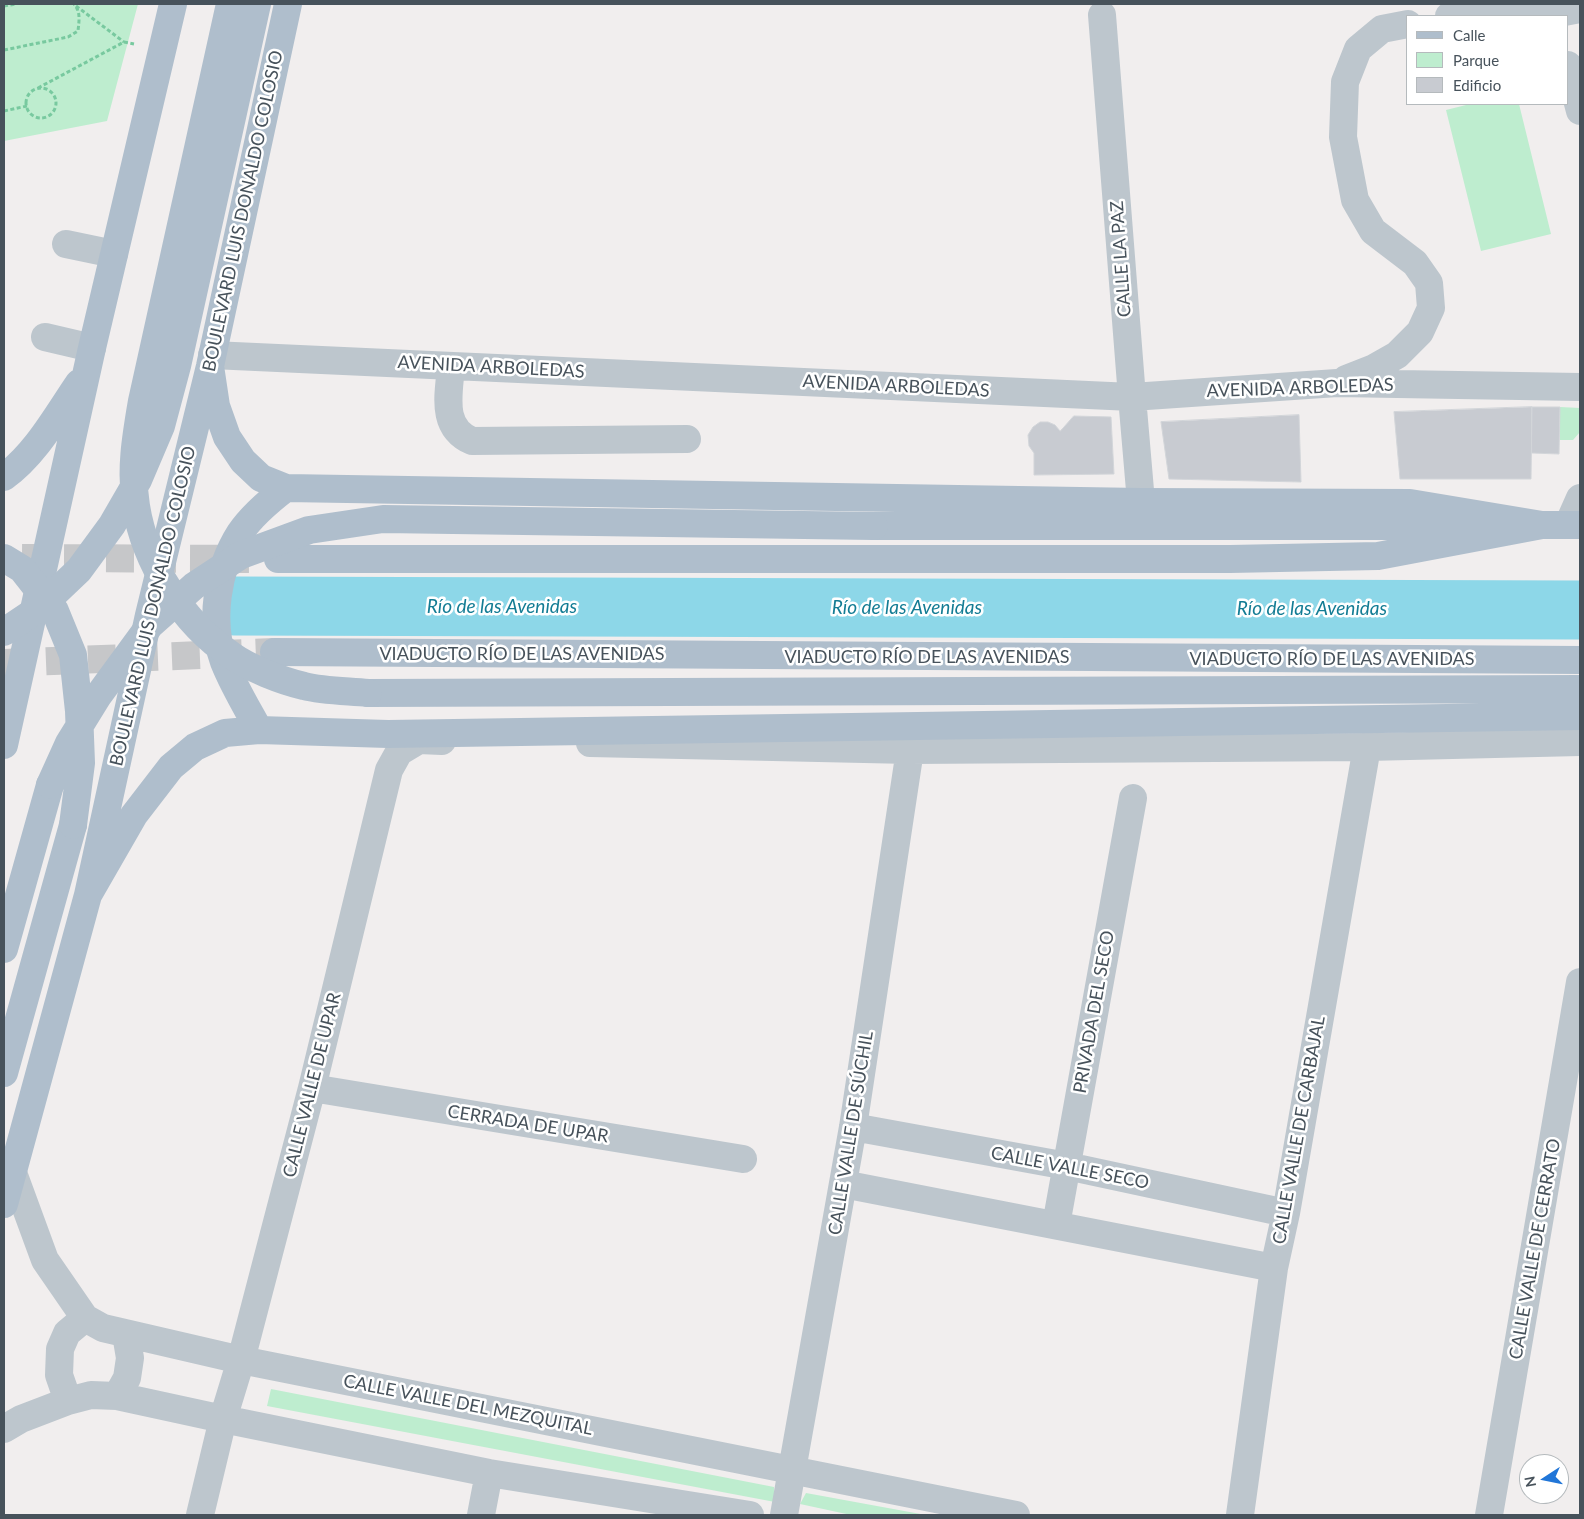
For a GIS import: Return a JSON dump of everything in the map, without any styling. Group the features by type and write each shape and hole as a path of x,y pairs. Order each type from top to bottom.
{"main road":[{"path":"4,745 86,374 173,4"},
{"path":"230,4 142,401 133,455 136,506 148,553 168,591 198,628 232,656 265,673 305,686 368,693 1580,688"},
{"path":"4,632 38,609 79,570 112,525 138,480 160,426 177,366 257,4"},
{"name":"BOULEVARD LUIS DONALDO COLOSIO","path":"4,1204 88,896 149,615 211,360 288,4"},
{"path":"211,360 216,406 227,437 243,461 261,478 286,488 1142,502 1410,503 1563,525"},
{"path":"4,477 35,446 86,374"},
{"path":"259,730 237,690 224,660 217,628 217,595 225,563 240,533 261,508 286,488"},
{"path":"4,949 50,785 69,743 98,696 150,625 194,586 241,555 309,530 383,519 874,526 1563,525"},
{"path":"278,559 1230,559 1378,556 1563,525"},
{"path":"4,558 22,570 55,611 73,655 79,711 81,763 73,825 4,1073"},
{"name":"VIADUCTO RÍO DE LAS AVENIDAS","path":"274,652 1580,660"},
{"path":"88,896 134,815 171,767 196,747 225,733 259,730 388,734 1580,716"}],"street":[{"path":"1454,15 1514,4"},
{"path":"1520,4 1553,11 1580,9"},
{"name":"CALLE LA PAZ","path":"1102,14 1142,502"},
{"path":"1337,383 1374,368 1397,355 1420,332 1431,308 1429,283 1415,264 1373,231 1355,200 1343,137 1345,82 1358,49 1382,29 1406,24"},
{"path":"1569,69 1580,111"},
{"path":"66,244 114,254"},
{"path":"45,337 92,348"},
{"name":"AVENIDA ARBOLEDAS","path":"211,360 451,366 1132,397 1337,383 1580,387"},
{"path":"451,366 449,410 451,422 455,430 463,437 472,441 687,439"},
{"path":"1563,525 1580,498"},
{"name":"CALLE VALLE DE UPAR","path":"200,1515 223,1419 241,1360 312,1088 389,770 400,752 419,740 910,750"},
{"path":"910,750 1368,747 1580,742"},
{"name":"CALLE VALLE DE CARBAJAL","path":"1240,1515 1274,1268 1286,1213 1368,747"},
{"name":"CALLE VALLE DE SÚCHIL","path":"784,1515 853,1127 910,750"},
{"name":"PRIVADA DEL SECO","path":"1056,1225 1133,798"},
{"name":"CALLE VALLE DE CERRATO","path":"1489,1515 1580,982"},
{"name":"CERRADA DE UPAR","path":"312,1088 743,1159"},
{"name":"CALLE VALLE SECO","path":"853,1127 1067,1166 1286,1213"},
{"name":"CALLE VALLE DEL MEZQUITAL","path":"12,1170 45,1260 85,1318 103,1328 241,1360 1016,1515"},
{"path":"843,1184 1274,1268"},
{"path":"68,1401 59,1375 60,1349 67,1333 85,1318"},
{"path":"117,1396 127,1378 130,1358 126,1334"},
{"path":"4,1429 21,1419 68,1401 90,1396 117,1396 489,1473 750,1515"},
{"path":"481,1515 489,1473"}],"path":[{"path":"4,6 16,4"},
{"path":"75,5 124,42 138,45"},
{"path":"4,50 68,37 78,31 80,17 75,5"},
{"path":"38,88 48,90 54,96 56,106 52,114 44,118 34,117 27,109 26,101 30,93 38,88 124,42"},
{"path":"4,111 27,106"}],"green space":[{"path":"4,4 138,4 107,121 4,141"},
{"path":"1466,105 1519,105 1551,234 1481,251 1446,110"},
{"path":"1560,407 1580,408 1580,432 1573,440 1560,440"},
{"path":"271,1389 774,1487 775,1502 267,1406"},
{"path":"806,1493 926,1515 851,1515 800,1504"}],"building":[{"path":"1532,407 1531,479 1400,479 1394,412"},
{"path":"1532,407 1560,407 1559,454 1532,453"},
{"path":"1299,415 1301,482 1169,479 1161,422"},
{"path":"1074,416 1111,417 1114,474 1034,475 1034,453 1029,446 1028,435 1033,427 1040,422 1048,422 1055,425 1060,431"}],"waterway":[{"name":"Río de las Avenidas","path":"234,606 1580,610"}],"tunnel":[{"path":"22,558 249,559"},
{"path":"4,663 274,652"}]}
